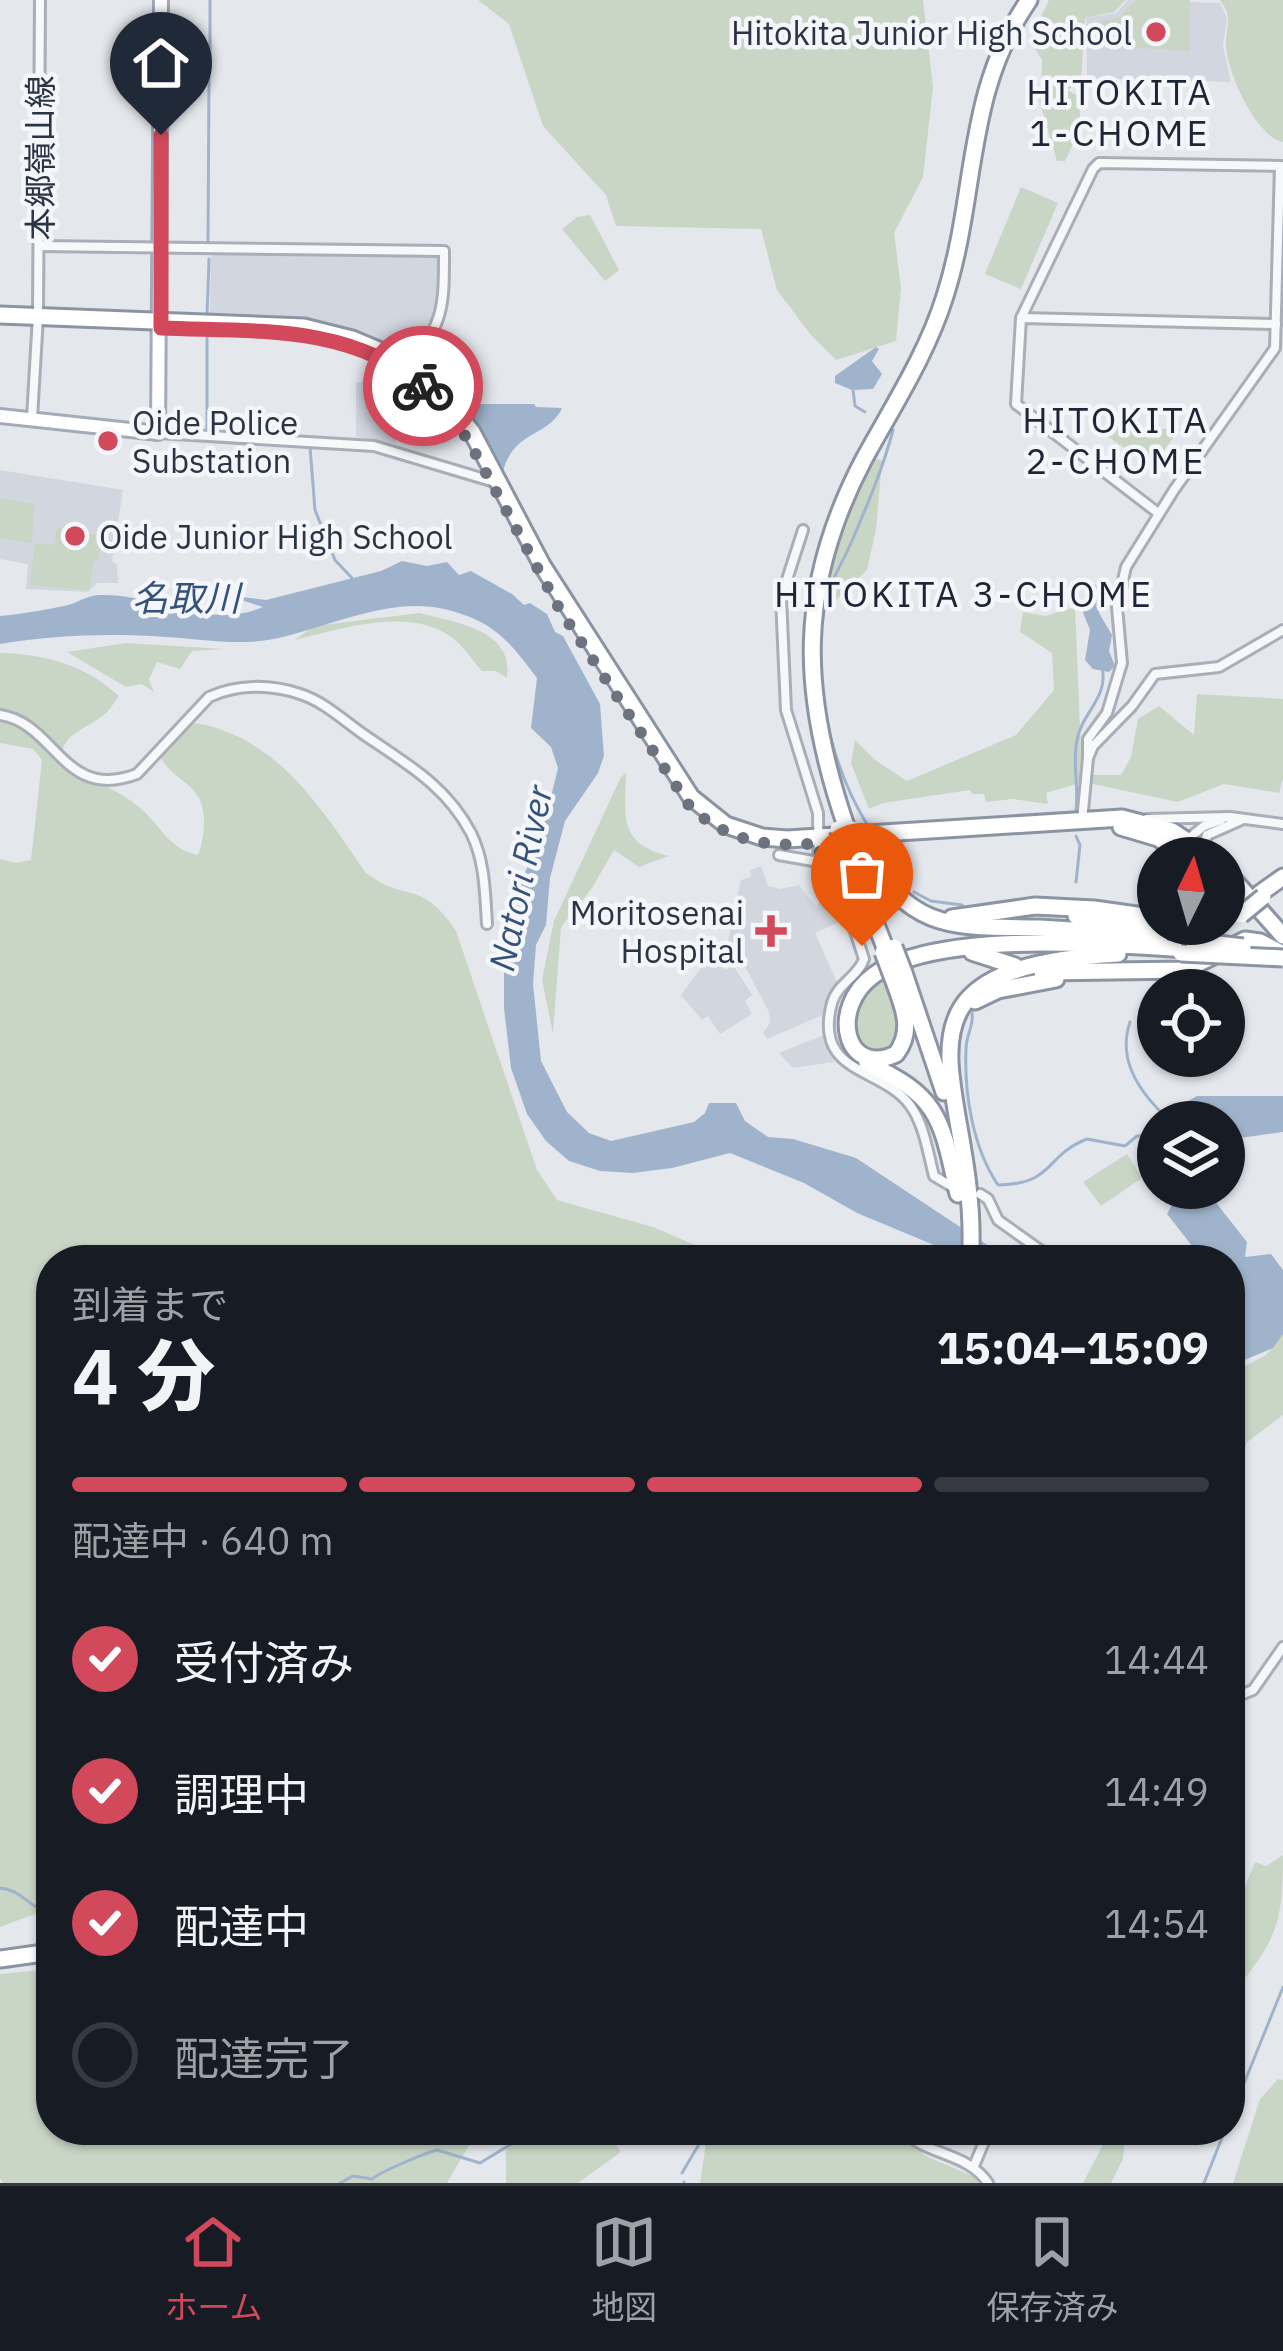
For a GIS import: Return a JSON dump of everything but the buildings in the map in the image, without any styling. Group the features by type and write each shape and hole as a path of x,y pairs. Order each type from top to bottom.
{"highway":[{"path":"962,1205 940,1105 855,850 818,763 806,704 803,632 809,584 834,502 908,364 936,298 950,249 974,99 986,60 1019,0"},
{"path":"846,829 813,703 813,606 828,542 851,484 936,322 957,251 981,101 1001,47 1029,0"},
{"path":"0,318 161,324 324,338 411,366 456,422 494,482 560,610 690,807 720,831 750,842 820,840 1121,818 1153,824 1177,837"},
{"path":"1082,818 1153,837"},
{"path":"1101,825 1172,837"},
{"path":"855,850 858,881 888,950"},
{"path":"855,850 904,901 926,916 959,927 1068,930 1187,947"},
{"path":"1245,907 1283,880"},
{"path":"1245,890 1283,923"},
{"path":"1245,899 1283,950"},
{"path":"904,901 951,918 1017,907 1137,918"},
{"path":"1012,923 1076,912"},
{"path":"897,975 906,1038 896,1054 874,1059 857,1050 846,1027 847,1008 858,990 877,973 980,935"},
{"path":"1042,972 1185,970 1245,940 1283,950"},
{"path":"1133,971 1183,962 1201,945"},
{"path":"962,1205 940,1129 925,1098 906,1081 856,1056 840,1028 843,1002 862,978 893,959 970,947 1283,950"},
{"path":"962,1205 948,1052 951,1028 962,1005 981,986 1061,961 1187,947"},
{"path":"922,953 976,953 1015,966"},
{"path":"952,1087 952,1036 961,1016 976,1000 1007,988 1100,972"},
{"path":"897,975 947,1103 968,1245"},
{"path":"0,1964 36,1956"},
{"path":"0,1964 36,1963"}],"main road":[{"path":"0,416 158,433 161,0"}],"street":[{"name":"本郷嶺山線","path":"32,420 38,320 40,0"},
{"path":"1082,818 1088,739 1107,712 1122,663 1117,607 1126,567 1280,338 1276,324 1281,166 1099,163 1021,318 1018,408 1158,513"},
{"path":"39,246 444,250 443,311 411,366"},
{"path":"1021,318 1276,324"},
{"path":"158,433 374,446 494,482"},
{"path":"803,530 781,598 789,723 815,800 822,884 849,914 865,959 834,997 832,1042 843,1062 907,1102 916,1115 934,1176 962,1205"},
{"path":"1088,758 1099,738 1132,706 1155,674 1219,667 1283,630"},
{"path":"0,715 22,722 81,773 124,779 137,774 209,697 244,687 307,696 412,764 448,799 478,849 487,924"},
{"path":"1121,818 1254,818 1283,824"},
{"path":"1188,837 1209,824 1254,818"},
{"path":"1206,837 1226,824 1254,818"},
{"path":"779,855 819,862"},
{"path":"980,1194 988,1199 998,1220 1033,1245"},
{"path":"1245,1693 1283,1647"},
{"path":"923,2145 974,2167 988,2183"},
{"path":"974,2167 983,2145"}],"shaded area":[{"name":"Hitokita Junior High School","path":"1128,0 1220,3 1227,18 1223,46 1231,82 1087,78 1086,18 1116,13"},
{"path":"211,252 437,254 436,322 416,354 407,356 343,331 210,317"},
{"path":"356,382 395,383 396,444 356,437"},
{"name":"Oide Junior High School","path":"0,470 123,490 112,561 117,565 118,583 97,583 88,592 26,589 28,564 0,559"},
{"path":"761,866 768,886 799,885 816,906 827,894 840,905 846,919 815,933 837,982 823,1008 825,1014 767,1039 763,1033 770,1023 769,1012 747,970 726,950 741,880"},
{"path":"705,954 726,970 733,965 752,995 745,1001 752,1014 720,1034 708,1016 702,1020 681,995 702,967"},
{"path":"824,1035 834,1062 793,1068 779,1053"}],"green space":[{"path":"478,0 923,0 933,87 923,177 894,233 901,288 896,341 836,360 777,290 761,229 616,226 606,195 543,126 509,24"},
{"path":"1049,0 1126,0 1114,12 1085,18 1081,82 1067,90 1080,97 1080,129 1065,161 1057,161 1036,89 1041,87 1042,60 1030,39"},
{"path":"1136,0 1190,0 1190,51 1101,46 1102,21 1120,17"},
{"path":"1220,0 1283,0 1283,142 1263,129 1237,86 1226,46 1228,17"},
{"path":"1021,187 1058,203 1021,289 985,274"},
{"path":"590,215 619,270 605,281 562,229 577,217"},
{"path":"1095,427 1180,429 1151,467"},
{"path":"872,457 882,461 867,570 828,608 815,603"},
{"path":"0,498 34,504 32,543 0,538"},
{"path":"57,528 102,536 87,590 30,585 35,543 54,545"},
{"path":"1075,607 1082,775 1121,775 1131,757 1138,719 1159,706 1194,735 1197,694 1283,699 1279,793 1224,784 1178,802 1083,782 1046,793 1048,804 1013,799 986,802 984,794 970,790 869,809 851,763 855,740 907,781 1016,735 1054,690 1052,653 1020,632 1023,612 1046,616"},
{"path":"420,613 465,625 492,639 507,662 507,678 496,671 482,671 450,636 414,623 353,626 295,640 314,626"},
{"path":"126,643 224,649 192,651 180,669 157,662 149,679 154,692 142,684 126,687 67,652"},
{"path":"0,653 64,663 92,676 119,696 106,713 69,738 62,763 130,800 172,842 198,855 204,828 202,806 193,790 162,760 161,742 173,729 191,723 211,726 261,750 296,780 366,873 433,904 456,931 537,1170 557,1200 653,1227 695,1245 36,1245 36,1914 0,1927 0,859 31,860 42,760 33,749 0,743"},
{"path":"626,773 626,816 633,836 652,851 669,856 639,867 614,850 561,927 553,1033 542,980 554,921"},
{"path":"886,974 902,1018 893,1051 867,1052 849,1030 855,998"},
{"path":"1127,1154 1137,1170 1137,1181 1101,1206 1083,1182"},
{"path":"1283,1333 1283,1415 1245,1447 1245,1366 1266,1355"},
{"path":"1283,1855 1278,1917 1267,1946 1245,1978 1245,1887 1255,1862 1266,1866"},
{"path":"36,1970 36,2145 469,2145 447,2183 3,2183 0,1974"},
{"path":"1278,2079 1283,2080 1283,2183 1233,2183 1260,2099"},
{"path":"508,2145 616,2145 621,2152 578,2183 506,2183"},
{"path":"706,2145 912,2145 989,2183 700,2183"},
{"path":"1103,2145 1124,2145 1111,2183 1083,2183"}],"water":[{"path":"876,347 872,361 882,374 873,389 852,390 835,383 835,376"},
{"path":"467,404 562,408 549,424 515,448 503,472 465,408"},
{"path":"402,561 427,566 447,562 459,575 471,571 524,605 530,603 547,614 555,632 563,636 600,704 604,756 598,773 565,821 550,878 546,925 536,945 533,984 541,1061 567,1112 589,1133 611,1141 694,1122 709,1103 736,1103 745,1121 768,1137 793,1139 856,1158 987,1245 934,1245 730,1153 672,1168 600,1171 569,1161 546,1141 527,1114 511,1068 504,950 515,897 543,829 558,768 551,747 531,728 537,678 488,626 423,606 380,610 260,641 103,635 0,644 0,616 64,606 95,595 222,615 263,607 225,595 266,600 381,571"},
{"path":"1094,584 1102,588 1099,613 1112,635 1109,651 1115,666 1109,672 1093,669 1085,660 1090,630 1082,610"},
{"path":"1197,1096 1283,1096 1283,1132 1245,1137 1245,1101 1188,1101"},
{"path":"1170,1209 1221,1209 1247,1242 1245,1257 1245,1245 1191,1245 1167,1214"},
{"path":"1271,1254 1283,1270 1283,1334 1273,1348 1245,1360 1245,1257"}],"waterway":[{"path":"210,0 210,69"},
{"path":"208,244 209,76"},
{"path":"207,316 209,259"},
{"path":"207,337 207,428"},
{"path":"853,390 855,406 865,412"},
{"path":"868,826 833,744 825,714 820,652 830,587 869,501 893,430"},
{"path":"310,447 315,510 335,560 352,578"},
{"path":"1076,809 1077,740 1102,688 1102,667"},
{"path":"1076,836 1080,845 1076,882"},
{"path":"879,846 909,886"},
{"path":"914,892 966,910"},
{"path":"972,1013 966,1049 969,1102 976,1138 998,1185 1030,1180 1087,1139 1125,1146 1137,1136"},
{"path":"1130,1022 1129,1065 1151,1101"},
{"path":"0,1888 36,1907"},
{"path":"1245,2081 1283,1987"},
{"path":"340,2183 353,2176 372,2179 437,2150 480,2163 510,2145"},
{"path":"682,2173 699,2145"},
{"path":"1204,2183 1219,2145"}],"way so far":[{"path":"423,386 467,438 560,610 690,807 720,831 750,842 820,843 819,879 845,908 862,946"}],"place":[{"name":"Hitokita Junior High School","path":"1156,32"},
{"name":"Oide Police Substation","path":"108,441"},
{"name":"Oide Junior High School","path":"75,536"},
{"name":"Moritosenai Hospital","path":"771,931"}],"district":[{"name":"HITOKITA 1-CHOME","path":"1120,112"},
{"name":"HITOKITA 2-CHOME","path":"1116,440"},
{"name":"HITOKITA 3-CHOME","path":"964,593"}],"route":[{"path":"161,135 161,328 324,338 381,358 423,386"}],"water label":[{"name":"名取川","path":"186,597"},
{"name":"Natori River","path":"520,878"}]}
